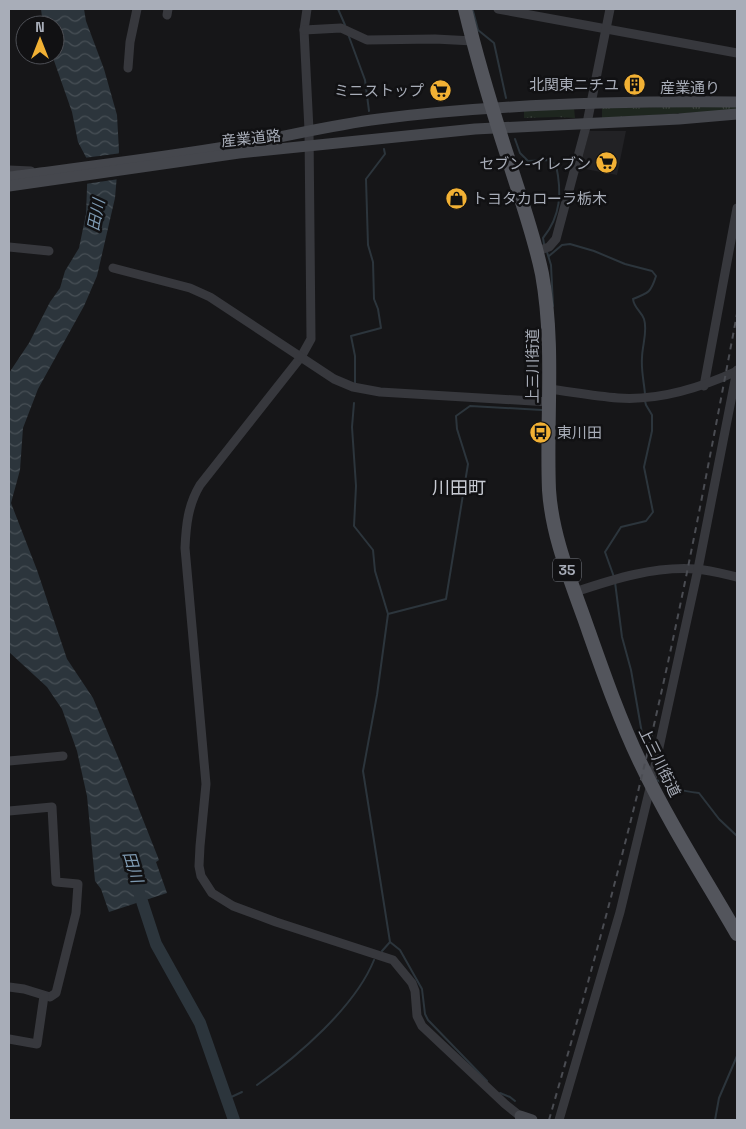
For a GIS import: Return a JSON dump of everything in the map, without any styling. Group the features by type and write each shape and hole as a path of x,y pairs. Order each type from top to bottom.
{"main road":[{"name":"上三川街道","path":"465,9 472,41 537,251 548,318 550,499 558,541 615,704 651,784 737,934"}],"street":[{"path":"128,68 130,42 137,9"},
{"path":"307,9 304,30 309,130 311,339 301,357 207,476 194,495 187,516 186,548 206,784 200,846 200,876 212,893 233,906 393,960 412,983 415,991 418,1016 422,1026 521,1118 532,1120"},
{"path":"498,9 530,12 606,29 737,53"},
{"path":"537,251 549,246 556,239 592,104 610,9"},
{"path":"304,30 341,28 367,40 434,39 472,41"},
{"name":"産業通り","path":"493,109 592,104 737,102"},
{"name":"産業道路","path":"9,177 47,176 130,164 309,130 379,119 493,109"},
{"name":"産業通り","path":"498,127 680,119 737,114"},
{"name":"産業道路","path":"130,164 498,127"},
{"path":"9,170 47,176"},
{"path":"9,191 47,176"},
{"name":"産業道路","path":"9,186 47,176"},
{"path":"704,386 737,208"},
{"path":"9,247 49,251"},
{"path":"113,268 190,288 210,297 334,379 353,387 380,392 451,398 549,396 637,398 675,393 704,386 737,370"},
{"path":"559,1120 620,912 651,784 698,569 737,370"},
{"path":"575,592 638,573 677,568 698,569 737,577"},
{"path":"9,761 62,756"},
{"path":"9,811 52,808 56,882 78,884 76,912 56,993 50,997 9,986"},
{"path":"9,1039 37,1044 44,996"}],"shaded area":[{"path":"589,131 626,131 617,175 580,168"}],"green space":[{"path":"737,106 737,110 602,118 602,108"},
{"path":"574,108 575,118 524,118 524,111"}],"water":[{"path":"41,9 84,9 86,21 104,69 117,115 119,151 115,198 97,276 84,306 38,389 23,428 20,470 11,503 37,570 67,659 93,698 159,860 156,862 167,893 109,912 101,889 95,881 87,796 77,751 62,709 47,687 9,652 9,373 29,343 50,302 60,288 65,271 79,248 86,214 88,161 78,142 72,112 56,65 65,65 65,15 42,15"}],"pier":[{"path":"122,153 119,179 85,184 84,158"}],"waterway":[{"path":"338,9 345,25"},
{"path":"473,11 478,30 494,43 506,98"},
{"path":"348,34 365,80 369,111"},
{"path":"515,139 520,153 528,161 549,160 556,165 559,185 557,212 543,238 544,244"},
{"path":"355,383 355,356 351,336 381,328 378,309 374,299 373,262 368,245 366,179 385,154 384,149"},
{"path":"549,256 562,245 570,244 594,251 625,264 652,271 656,276 653,286 649,291 633,299 643,316 645,324 642,353 645,394"},
{"path":"547,252 551,265 553,306"},
{"path":"614,577 605,552 621,527 646,521 653,512 644,467 652,431 652,415 645,401"},
{"path":"354,403 352,427 356,486 354,526 373,550 375,571 388,614"},
{"path":"382,951 390,942 363,771 377,695 388,614 446,599 468,464 457,429 456,416 470,406 542,410"},
{"path":"615,582 622,637 631,670 644,745"},
{"path":"657,780 672,788 699,793 719,819 737,836"},
{"name":"田川","path":"137,886 156,944 200,1023 234,1120"},
{"path":"390,942 400,950 422,989 425,1014 428,1020 487,1081"},
{"path":"257,1085 290,1060 339,1013 365,978 374,960"},
{"path":"715,1120 719,1098 737,1056"},
{"path":"227,1099 242,1092"},
{"path":"500,1093 515,1101"}],"railway":[{"path":"549,1120 602,932 650,742 685,582 737,314"}],"place":[{"name":"北関東ニチユ","path":"635,84"},
{"name":"ミニストップ","path":"440,90"},
{"name":"セブン-イレブン","path":"607,163"},
{"name":"トヨタカローラ栃木","path":"456,198"},
{"name":"東川田","path":"541,432"}],"district":[{"name":"川田町","path":"459,487"}]}
